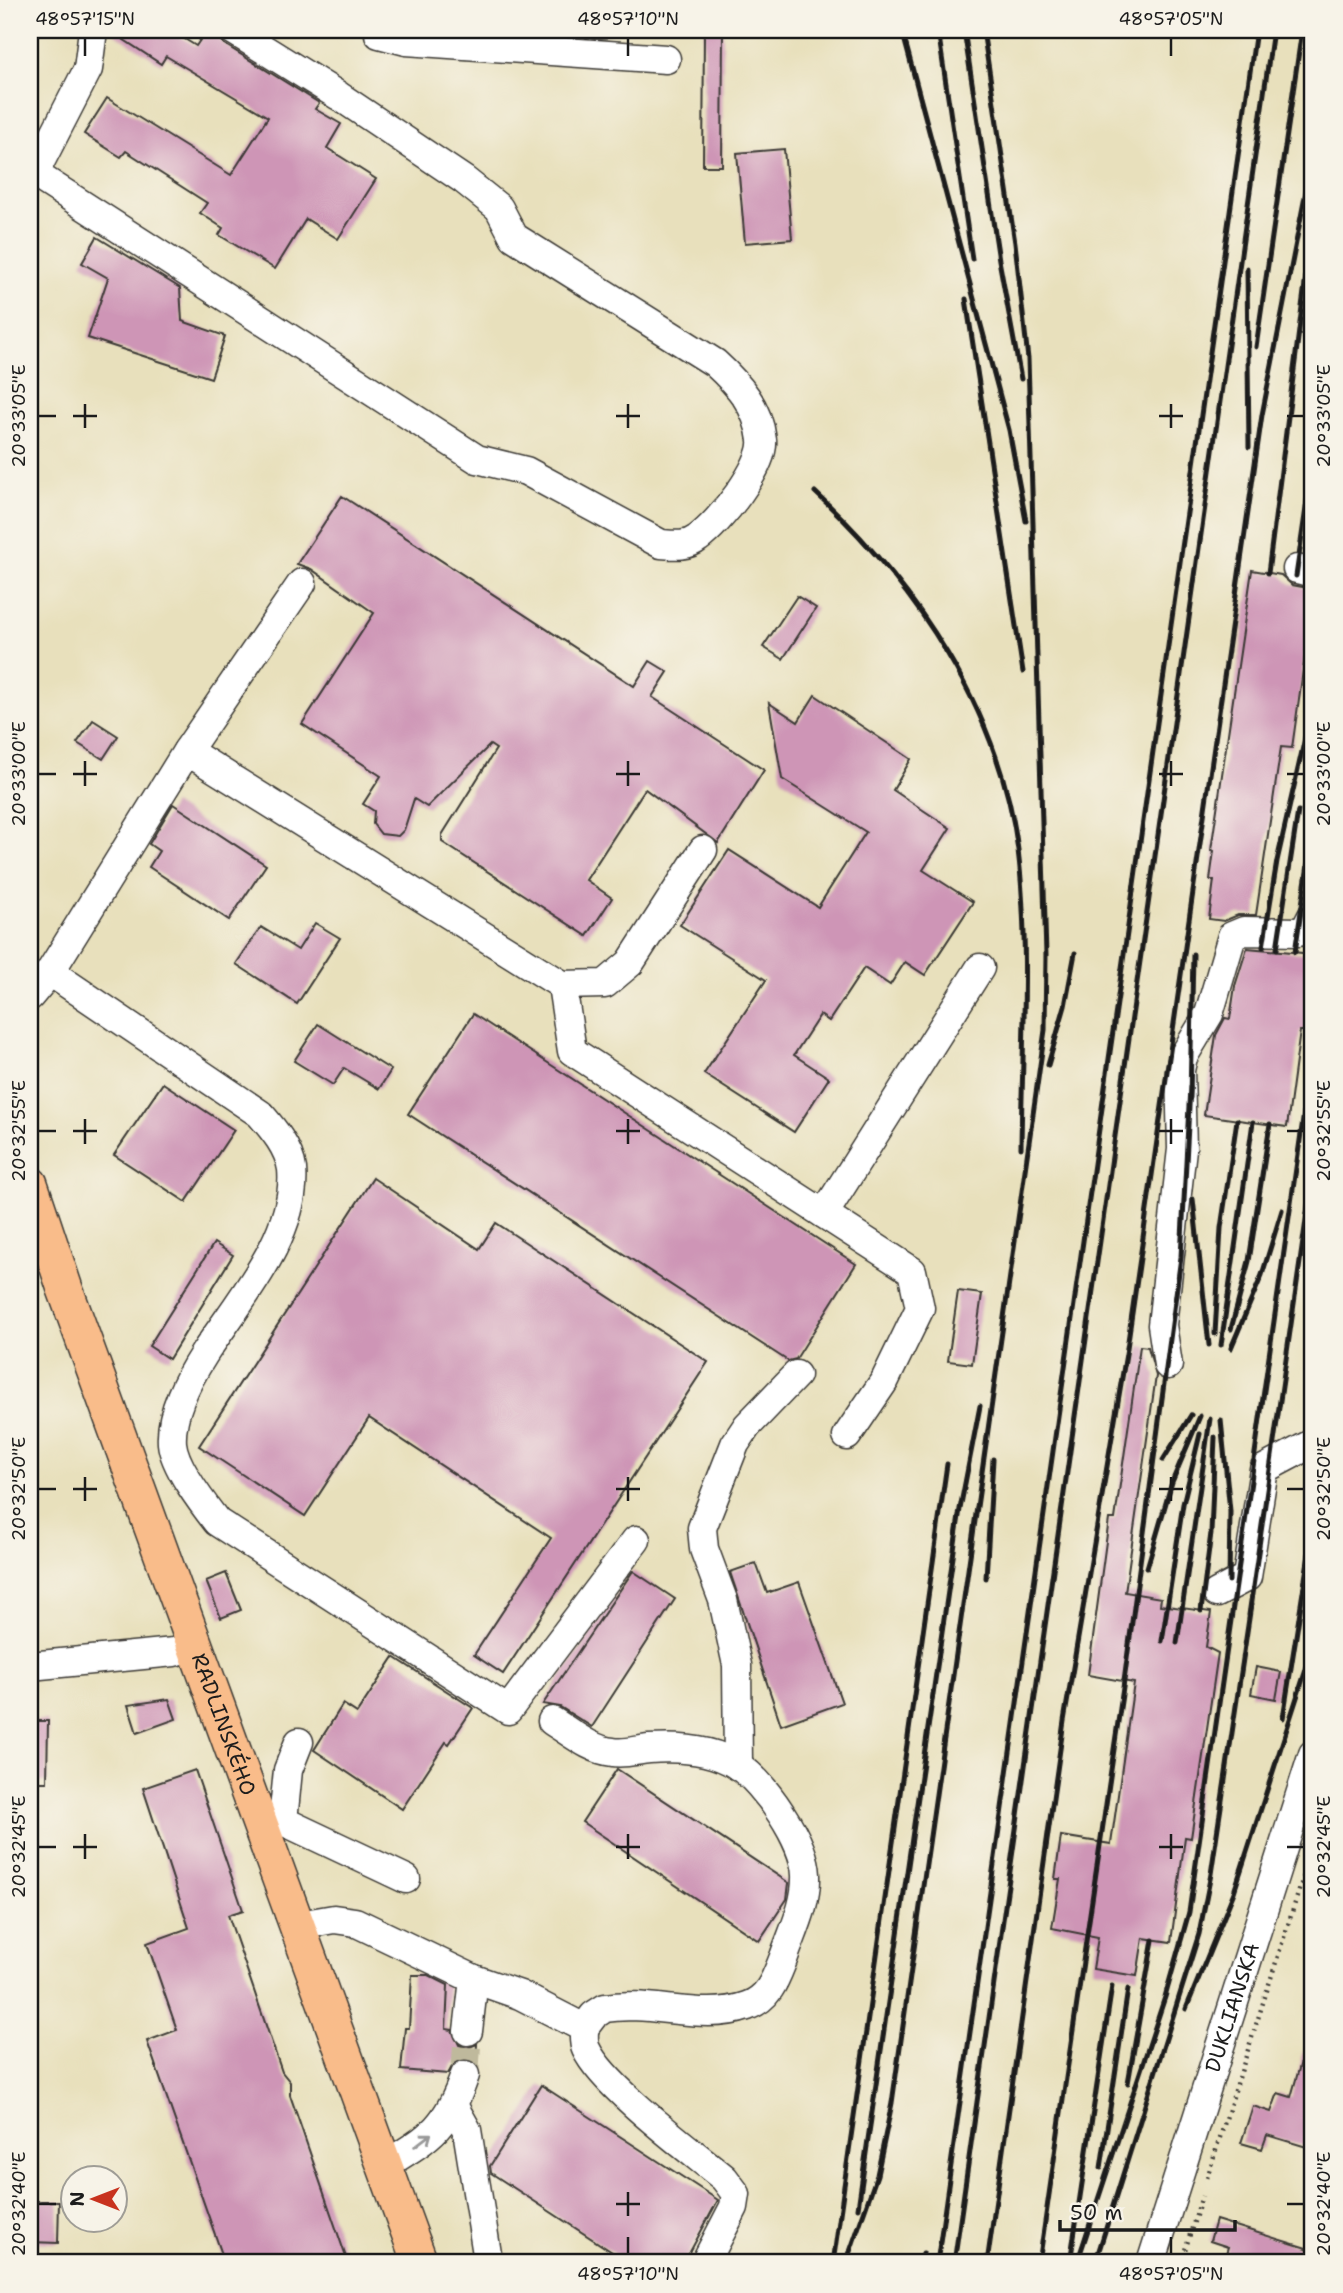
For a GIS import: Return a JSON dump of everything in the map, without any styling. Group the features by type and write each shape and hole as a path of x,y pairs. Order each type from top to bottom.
{"main road":[{"name":"RADLINSKÉHO","path":"30,1184 65,1289 197,1646 273,1823 299,1925 421,2263"}],"street":[{"path":"93,30 88,69 32,172 477,458 526,471 661,544 679,546 697,539 734,499 754,467 763,443 749,398 736,382 715,363 514,237 499,208 464,180 339,96 233,30"},
{"path":"379,30 379,34 406,41 666,59"},
{"path":"30,996 50,972 187,751 302,583"},
{"path":"187,751 562,985 605,984 631,963 703,850"},
{"path":"1168,1365 1162,1325 1182,1149 1182,1057 1209,1014 1232,936 1244,931 1298,932 1305,930 1313,914"},
{"path":"824,1213 980,968"},
{"path":"50,972 260,1114 277,1133 292,1166 292,1198 281,1235 192,1373 178,1404 172,1444 193,1490 217,1522 508,1710 636,1540"},
{"path":"562,985 572,1051 912,1271 920,1308 885,1380 847,1436"},
{"path":"738,1766 737,1665 723,1600 704,1549 702,1528 735,1444 747,1426 796,1376"},
{"path":"1217,1593 1247,1577 1264,1469 1313,1443"},
{"path":"30,1666 174,1652 197,1646"},
{"path":"552,1721 596,1748 611,1752 677,1748 713,1754 738,1766 752,1778 788,1825 806,1874 803,1904 775,1980 765,1996 748,2006 727,2011 617,2006 605,2008 594,2015 584,2028 585,2047 615,2086 724,2178 736,2194 734,2207 705,2263"},
{"path":"299,1742 273,1823 406,1879"},
{"name":"DUKLIANSKA","path":"1151,2263 1313,1754"},
{"path":"299,1925 334,1919 355,1922 474,1979 520,1995 584,2028"},
{"path":"468,2031 474,1979"},
{"path":"385,2165 425,2140 454,2107 465,2075"},
{"path":"454,2107 467,2130 487,2254"}],"path":[{"path":"1181,2263 1313,1845"}],"building":[{"path":"109,30 170,30 196,46 207,30 212,30 224,44 319,103 315,109 341,124 327,148 376,179 338,239 306,219 275,269 219,235 223,228 200,213 207,203 126,151 121,157 84,134 107,98 231,175 268,117 166,56 161,64"},
{"path":"704,30 723,30 722,166 703,166"},
{"path":"784,149 792,239 745,243 737,153"},
{"path":"97,237 180,288 182,321 225,336 211,378 88,338 108,278 82,263"},
{"path":"342,496 634,686 650,661 668,672 652,697 764,770 718,843 645,789 586,880 612,898 587,936 442,842 442,835 496,749 490,745 427,807 414,799 404,830 398,836 381,834 373,824 374,811 363,804 381,776 302,724 374,613 311,569 297,564"},
{"path":"1252,570 1281,575 1292,585 1313,589 1313,600 1292,748 1281,747 1256,915 1238,915 1224,921 1209,919 1214,880 1210,880 1214,851 1211,850"},
{"path":"797,596 816,608 783,659 763,647"},
{"path":"815,695 911,759 893,790 950,828 923,870 973,902 925,975 905,962 890,985 864,968 829,1021 820,1015 794,1055 829,1078 794,1132 704,1074 766,980 680,925 729,850 818,907 866,832 782,779 769,703 798,722"},
{"path":"93,720 118,736 103,759 77,743"},
{"path":"173,804 266,865 229,920 149,867 159,851 149,844"},
{"path":"315,923 340,938 297,1004 236,964 261,927 298,950"},
{"path":"1247,948 1313,954 1313,980 1306,1031 1300,1031 1287,1127 1204,1115 1216,1035 1225,1018 1230,1019 1235,986"},
{"path":"473,1014 856,1264 796,1359 788,1361 408,1114"},
{"path":"318,1024 391,1070 379,1089 344,1068 333,1085 294,1061"},
{"path":"163,1083 234,1130 186,1202 114,1155"},
{"path":"373,1178 479,1249 496,1223 708,1362 503,1674 474,1655 551,1538 369,1418 305,1516 199,1446"},
{"path":"214,1243 233,1255 169,1359 149,1346"},
{"path":"958,1291 982,1294 972,1364 948,1361"},
{"path":"1140,1346 1148,1347 1156,1376 1125,1592 1161,1598 1160,1605 1211,1612 1206,1647 1218,1653 1191,1838 1185,1837 1171,1942 1143,1938 1137,1976 1093,1969 1098,1937 1052,1928 1060,1879 1055,1879 1061,1836 1111,1844 1134,1683 1088,1675 1109,1519 1115,1519"},
{"path":"756,1563 767,1593 799,1582 842,1703 781,1725 730,1572"},
{"path":"633,1571 675,1599 592,1727 560,1707 543,1704"},
{"path":"226,1573 241,1610 221,1618 206,1581"},
{"path":"394,1657 473,1708 449,1744 446,1742 402,1809 314,1750 343,1704 357,1713"},
{"path":"1256,1667 1281,1672 1276,1699 1251,1694"},
{"path":"169,1699 176,1719 137,1733 128,1705"},
{"path":"30,1721 48,1721 47,1782 30,1782"},
{"path":"617,1769 789,1883 787,1899 759,1941 582,1822"},
{"path":"195,1770 243,1910 228,1915 282,2072 290,2082 290,2095 348,2263 225,2263 147,2041 177,2030 147,1943 189,1928 143,1788"},
{"path":"412,1975 428,1975 448,1985 446,2029 452,2030 459,2045 467,2048 477,2044 476,2063 462,2059 454,2063 448,2074 401,2070 405,2028 409,2028"},
{"path":"1308,2037 1313,2038 1313,2149 1267,2135 1262,2149 1241,2143 1253,2106 1271,2112 1278,2093 1291,2097"},
{"path":"541,2085 718,2200 684,2263 629,2263 491,2173 490,2166"},
{"path":"30,2201 59,2201 58,2243 30,2242"},
{"path":"1216,2220 1313,2250 1313,2263 1223,2263 1228,2247 1210,2241"}],"tunnel":[{"path":"465,2075 468,2031"}],"railway":[{"path":"902,30 1009,430 1026,521"},
{"path":"938,30 972,259"},
{"path":"964,30 999,260 1021,379"},
{"path":"846,2263 877,2175 892,2103 1045,1030 1046,955 1028,359 1015,243 983,30"},
{"path":"937,2263 1256,30"},
{"path":"954,2263 1273,30"},
{"path":"1256,347 1302,30"},
{"path":"987,2263 1064,1721 1127,1348 1262,415 1313,156"},
{"path":"1268,573 1313,221"},
{"path":"1247,268 1249,447"},
{"path":"966,299 1023,672"},
{"path":"1296,576 1313,461"},
{"path":"815,492 887,568 919,610 948,654 993,748 1008,798 1022,887 1024,999 1021,1148"},
{"path":"1263,947 1277,861 1313,703"},
{"path":"1277,949 1298,811"},
{"path":"1295,952 1313,831"},
{"path":"1048,1065 1065,1006 1075,953"},
{"path":"1190,1098 1193,954"},
{"path":"1077,2263 1165,1997 1189,1912 1313,1050"},
{"path":"1039,2263 1125,1674 1181,1257 1190,1087"},
{"path":"1215,1334 1221,1228 1237,1120"},
{"path":"1221,1345 1253,1122"},
{"path":"1231,1329 1249,1261 1270,1124"},
{"path":"1311,1179 1313,1152"},
{"path":"1249,1615 1313,1172"},
{"path":"1193,1199 1209,1345"},
{"path":"1231,1348 1262,1275 1282,1210"},
{"path":"858,2208 960,1509 980,1406"},
{"path":"1163,1460 1191,1415"},
{"path":"1147,1568 1172,1482 1200,1416"},
{"path":"1177,1643 1210,1419"},
{"path":"1221,1420 1230,1511 1229,1581"},
{"path":"1162,1641 1183,1504 1200,1434"},
{"path":"1201,1611 1211,1533 1215,1437"},
{"path":"986,1578 993,1459"},
{"path":"833,2263 947,1464"},
{"path":"1283,1718 1313,1529"},
{"path":"1095,2263 1199,1934 1211,1874 1251,1605"},
{"path":"1186,2009 1234,1892 1313,1648"},
{"path":"1128,2083 1153,1940"},
{"path":"1071,2256 1112,1986"},
{"path":"1101,2168 1128,1989"},
{"path":"921,2263 923,2253"}]}
